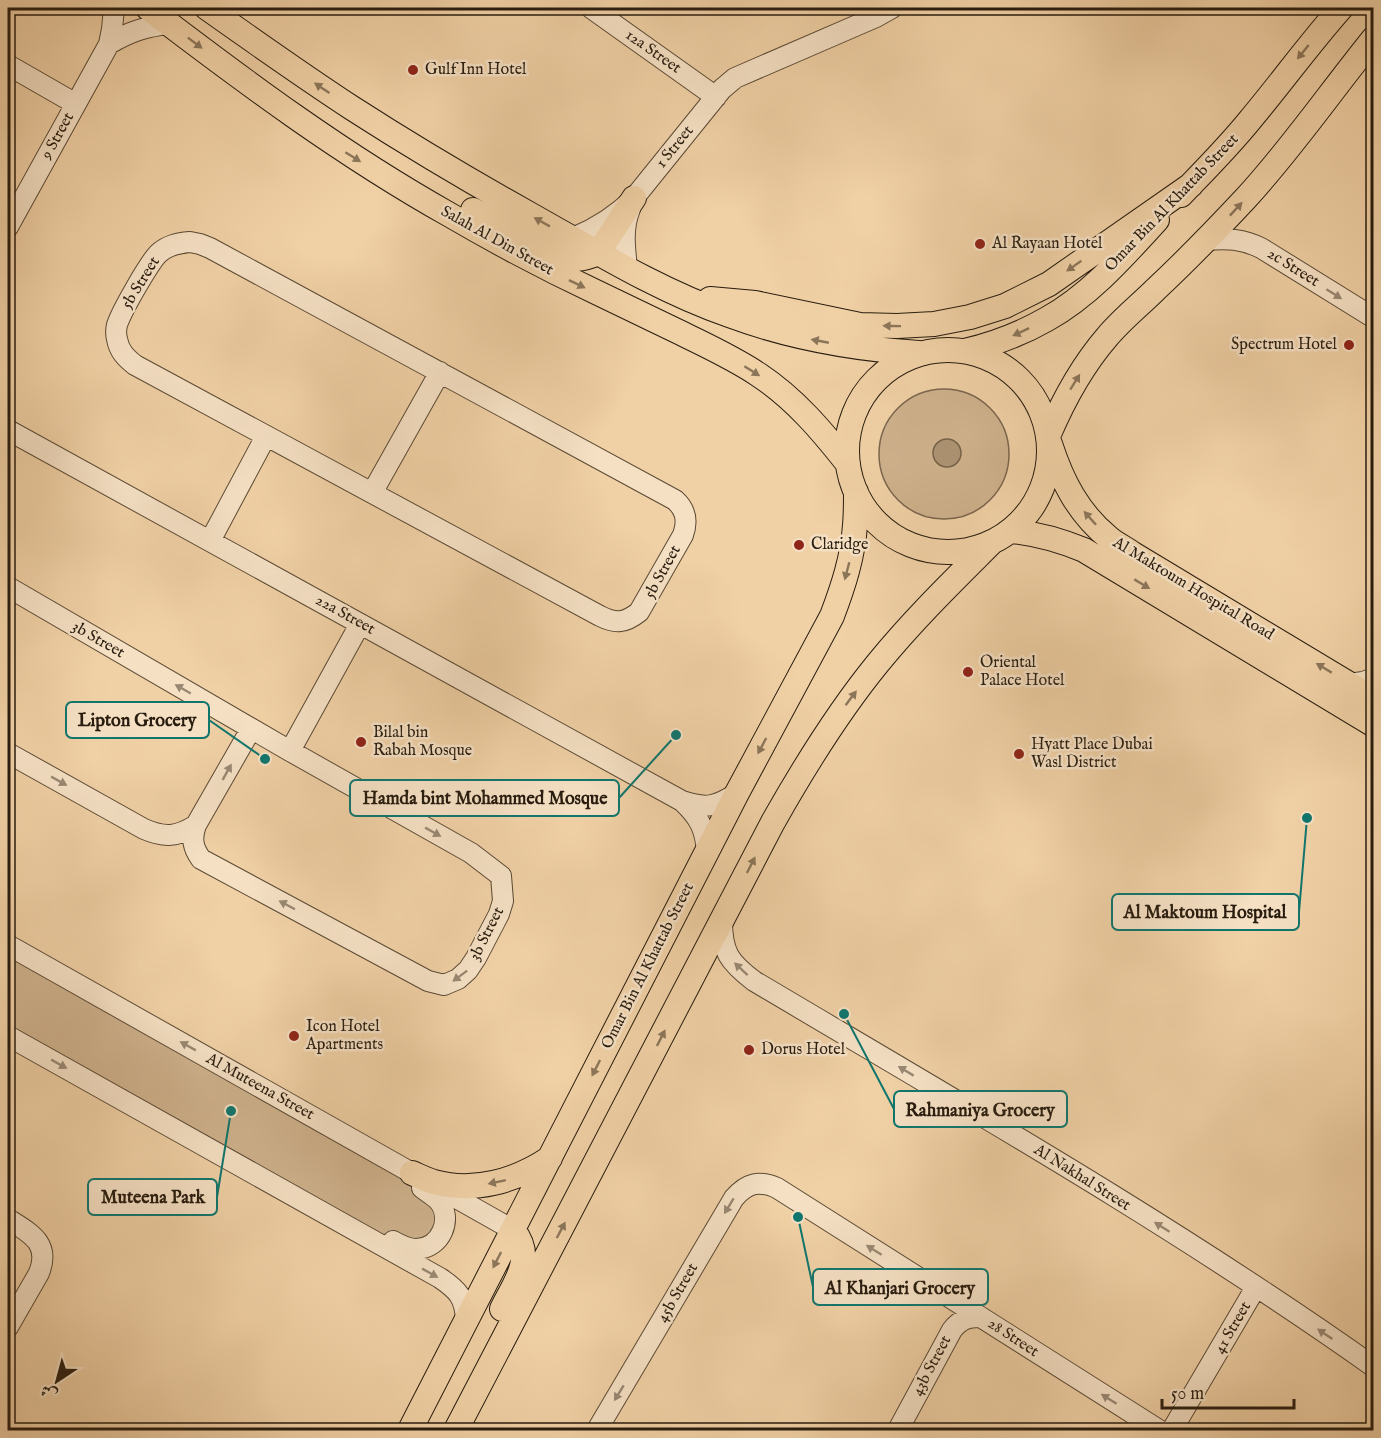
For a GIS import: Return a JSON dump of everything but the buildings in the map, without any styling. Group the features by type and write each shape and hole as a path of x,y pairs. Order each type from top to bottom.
{"main road":[{"name":"Salah Al Din Street","path":"148,8 307,126 422,199 561,276 708,346 761,376 799,407 848,464"},
{"path":"207,8 361,114 437,162 598,253 687,298 727,315 811,340 854,347 920,353 942,350 965,351 989,358 1011,371 1029,389 1042,410 1050,439"},
{"name":"Omar Bin Al Khattab Street","path":"965,351 1020,333 1049,318 1076,300 1124,256 1213,163 1341,8"},
{"path":"920,353 898,363 879,377 864,394 853,416 849,432 848,464 856,492 873,519 898,539 928,550 960,552 991,543 1012,531 1034,507 1038,499 1050,439 1069,393 1086,364 1130,313 1155,291 1248,196 1323,105 1374,38"},
{"path":"687,298 755,303 860,325 934,324 970,317 1005,306 1049,284 1191,185"},
{"path":"422,199 437,198 452,201 568,258 579,259 598,253 634,198"},
{"name":"Al Maktoum Hospital Road","path":"1050,439 1059,471 1072,496 1089,519 1109,538 1374,699"},
{"name":"Omar Bin Al Khattab Street","path":"410,1431 737,793 832,616 843,588 850,560 855,526 856,492"},
{"name":"Al Maktoum Hospital Road","path":"1012,531 1061,540 1084,550 1374,725"},
{"path":"456,1431 796,781 821,740 877,664 940,593 991,543"},
{"path":"412,1173 433,1182 455,1186 478,1186 518,1177 535,1169 550,1158"},
{"path":"480,1385 478,1374 481,1355 524,1260 524,1248 520,1238 513,1230"}],"street":[{"name":"9 Street","path":"8,227 109,44 114,8"},
{"name":"12a Street","path":"591,8 716,97"},
{"name":"1 Street","path":"573,238 607,222 621,211 716,97 735,78 892,8"},
{"path":"109,44 138,29 170,24"},
{"path":"8,65 76,104"},
{"name":"1 Street","path":"627,268 625,232 634,198"},
{"name":"2c Street","path":"1206,240 1228,238 1248,242 1261,248 1374,318"},
{"name":"5b Street","path":"190,242 210,248 440,372 681,505 687,520 686,528 639,612 631,618 610,621 135,365 120,349 116,338 117,327 151,262 168,247 190,242"},
{"path":"372,493 440,372"},
{"name":"22a Street","path":"8,430 682,801 696,806 711,806 737,793"},
{"path":"210,541 266,436"},
{"name":"3b Street","path":"8,587 290,752 471,853 501,876 504,901 468,970 458,979 444,985 428,981 201,859 193,843 196,825"},
{"path":"290,752 360,624"},
{"path":"1349,684 1374,678"},
{"path":"8,753 144,829 157,835 172,836 196,825 251,729"},
{"name":"22a Street","path":"682,801 701,823 706,837 707,851"},
{"name":"Al Nakhal Street","path":"722,921 722,938 728,956 754,981 1076,1174 1256,1287 1374,1367"},
{"name":"Al Muteena Street","path":"8,945 513,1230"},
{"path":"8,1036 440,1278 455,1288 462,1297 466,1309 466,1320"},
{"path":"238,1165 274,1174 402,1245 416,1249 430,1246 441,1236 445,1222 444,1211 439,1200 370,1155 342,1133"},
{"name":"45b Street","path":"597,1431 734,1198 740,1190 749,1185 768,1184 777,1188"},
{"name":"28 Street","path":"777,1188 1159,1431"},
{"path":"8,1219 36,1239 43,1255 39,1273 8,1327"},
{"name":"41 Street","path":"1172,1431 1256,1287"},
{"name":"43b Street","path":"898,1431 952,1330 964,1319 979,1317"}],"shaded area":[{"path":"944,389 969,394 990,408 1004,429 1009,454 1004,479 990,500 969,514 944,519 919,514 898,500 884,479 879,454 884,429 898,408 919,394"},
{"path":"947,439 957,443 961,453 957,463 947,467 937,463 933,453 937,443"},
{"path":"8,946 456,1196 421,1257 8,1027"}],"place":[{"name":"Gulf Inn Hotel","path":"413,70"},
{"name":"Al Rayaan Hotel","path":"980,244"},
{"name":"Spectrum Hotel","path":"1349,345"},
{"name":"Claridge","path":"799,545"},
{"name":"Oriental Palace Hotel","path":"968,672"},
{"name":"Hamda bint Mohammed Mosque","path":"676,735"},
{"name":"Bilal bin Rabah Mosque","path":"361,742"},
{"name":"Hyatt Place Dubai Wasl District","path":"1019,754"},
{"name":"Lipton Grocery","path":"265,759"},
{"name":"Al Maktoum Hospital","path":"1307,818"},
{"name":"Rahmaniya Grocery","path":"844,1014"},
{"name":"Icon Hotel Apartments","path":"294,1036"},
{"name":"Dorus Hotel","path":"749,1050"},
{"name":"Muteena Park","path":"231,1111"},
{"name":"Al Khanjari Grocery","path":"798,1217"}]}
